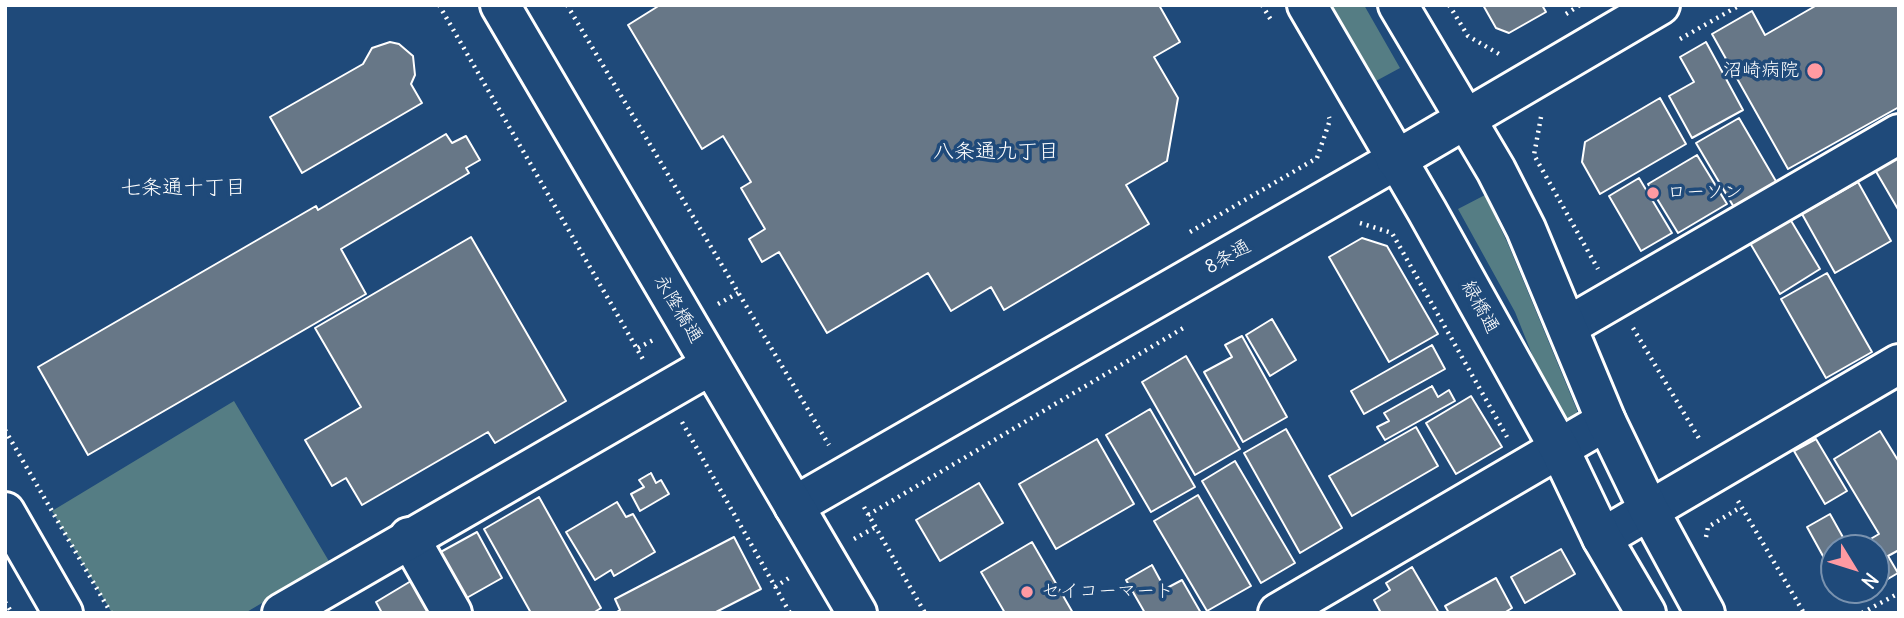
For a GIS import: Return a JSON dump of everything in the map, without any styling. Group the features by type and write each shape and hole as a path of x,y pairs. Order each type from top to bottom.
{"street":[{"name":"永隆橋通","path":"500,5 857,613"},
{"name":"緑橋通","path":"1307,5 1559,448 1602,538 1646,613"},
{"path":"1398,5 1496,170 1568,326 1606,421 1649,510 1705,613"},
{"name":"8条通","path":"794,506 1660,5"},
{"path":"1568,326 1899,134"},
{"path":"1602,538 1899,364"},
{"path":"282,613 711,365"},
{"path":"1278,613 1606,421"},
{"path":"5,512 63,613"},
{"path":"410,537 453,613"}],"path":[{"path":"439,5 790,613"},
{"path":"567,5 847,475 925,613"},
{"path":"1262,5 1276,28"},
{"path":"1449,5 1468,36 1499,54"},
{"path":"1317,158 1330,120 1324,108"},
{"path":"1542,118 1534,155 1615,299 1804,613"},
{"path":"1349,231 1360,223 1392,233 1524,469"},
{"path":"868,515 1192,323"},
{"path":"5,430 111,613"},
{"path":"1703,548 1708,527 1741,507"},
{"path":"1862,613 1899,593"},
{"path":"5,602 12,613"}],"green space":[{"path":"1332,5 1364,5 1400,68 1376,81"},
{"path":"1485,195 1577,410 1573,422 1566,424 1558,419 1515,312 1458,209"},
{"path":"234,401 330,563 245,613 112,613 52,511"}],"building":[{"path":"660,5 1159,5 1180,42 1154,57 1178,98 1167,161 1126,185 1149,224 1004,310 991,287 951,311 928,273 827,333 779,252 762,262 749,239 765,229 741,188 751,182 723,136 702,149 628,25"},
{"path":"1483,5 1542,5 1546,12 1509,33 1496,28"},
{"name":"沼崎病院","path":"1817,5 1899,5 1899,107 1788,169 1712,34 1752,11 1765,35"},
{"path":"390,42 399,44 413,56 415,75 411,84 422,103 302,173 270,117 363,64 372,48"},
{"path":"1706,42 1743,110 1692,138 1669,96 1694,82 1680,57"},
{"path":"1660,98 1686,144 1600,194 1582,162 1585,142"},
{"path":"1739,118 1777,183 1735,209 1696,143"},
{"path":"446,134 452,143 466,136 480,160 466,168 469,173 341,249 366,294 88,455 38,367 316,206 318,210"},
{"path":"1899,153 1899,211 1874,168"},
{"path":"1697,155 1727,204 1678,233 1648,184"},
{"path":"1639,178 1672,233 1641,251 1609,196"},
{"path":"1858,182 1891,241 1835,273 1802,214"},
{"path":"1790,219 1820,269 1780,294 1750,243"},
{"path":"471,237 566,401 495,443 488,432 362,505 346,478 332,486 305,440 361,407 315,328"},
{"path":"1362,238 1387,246 1438,334 1389,362 1329,257"},
{"path":"1827,273 1872,352 1826,378 1781,299"},
{"path":"1272,319 1296,360 1270,376 1246,335"},
{"path":"1242,336 1287,417 1243,442 1204,372 1232,357 1225,345"},
{"path":"1432,345 1445,369 1364,414 1351,391"},
{"path":"1186,356 1240,449 1195,475 1142,382"},
{"path":"1432,386 1438,397 1449,390 1455,401 1385,440 1377,427 1389,421 1384,413"},
{"path":"1471,396 1502,447 1456,474 1426,423"},
{"path":"1150,409 1195,487 1151,512 1106,435"},
{"path":"1416,427 1438,466 1352,516 1329,476"},
{"path":"1286,429 1342,528 1300,553 1244,453"},
{"path":"1880,431 1899,462 1899,550 1890,555 1890,534 1879,534 1834,459"},
{"path":"1097,439 1134,504 1056,549 1019,484"},
{"path":"1816,439 1847,491 1825,504 1794,451"},
{"path":"1235,461 1295,563 1261,583 1202,481"},
{"path":"651,473 656,483 661,480 669,494 640,511 631,494 644,487 639,480"},
{"path":"979,483 1003,523 940,561 916,520"},
{"path":"1198,495 1251,586 1207,611 1154,521"},
{"path":"539,497 601,608 593,613 531,613 484,529"},
{"path":"617,502 626,517 633,514 655,552 614,576 611,570 595,580 566,532"},
{"path":"1830,514 1841,534 1820,534 1820,551 1807,527"},
{"path":"477,532 502,578 463,600 437,554"},
{"path":"734,537 761,589 714,613 615,613 620,610 615,599"},
{"name":"セイコーマート","path":"1032,542 1073,613 1005,613 981,572"},
{"path":"1561,549 1575,574 1525,603 1511,577"},
{"path":"1890,559 1898,573 1890,578"},
{"path":"1152,565 1165,589 1182,580 1201,613 1145,613 1126,580"},
{"path":"1412,567 1439,613 1381,613 1374,600 1390,590 1386,583"},
{"path":"416,578 436,613 382,613 376,602"},
{"path":"1496,578 1512,608 1504,613 1449,613 1445,606"}],"place":[{"name":"沼崎病院","path":"1815,71"},
{"name":"ローソン","path":"1653,193"},
{"name":"セイコーマート","path":"1027,592"}],"district":[{"name":"八条通九丁目","path":"996,152"},
{"name":"七条通十丁目","path":"183,188"}]}
